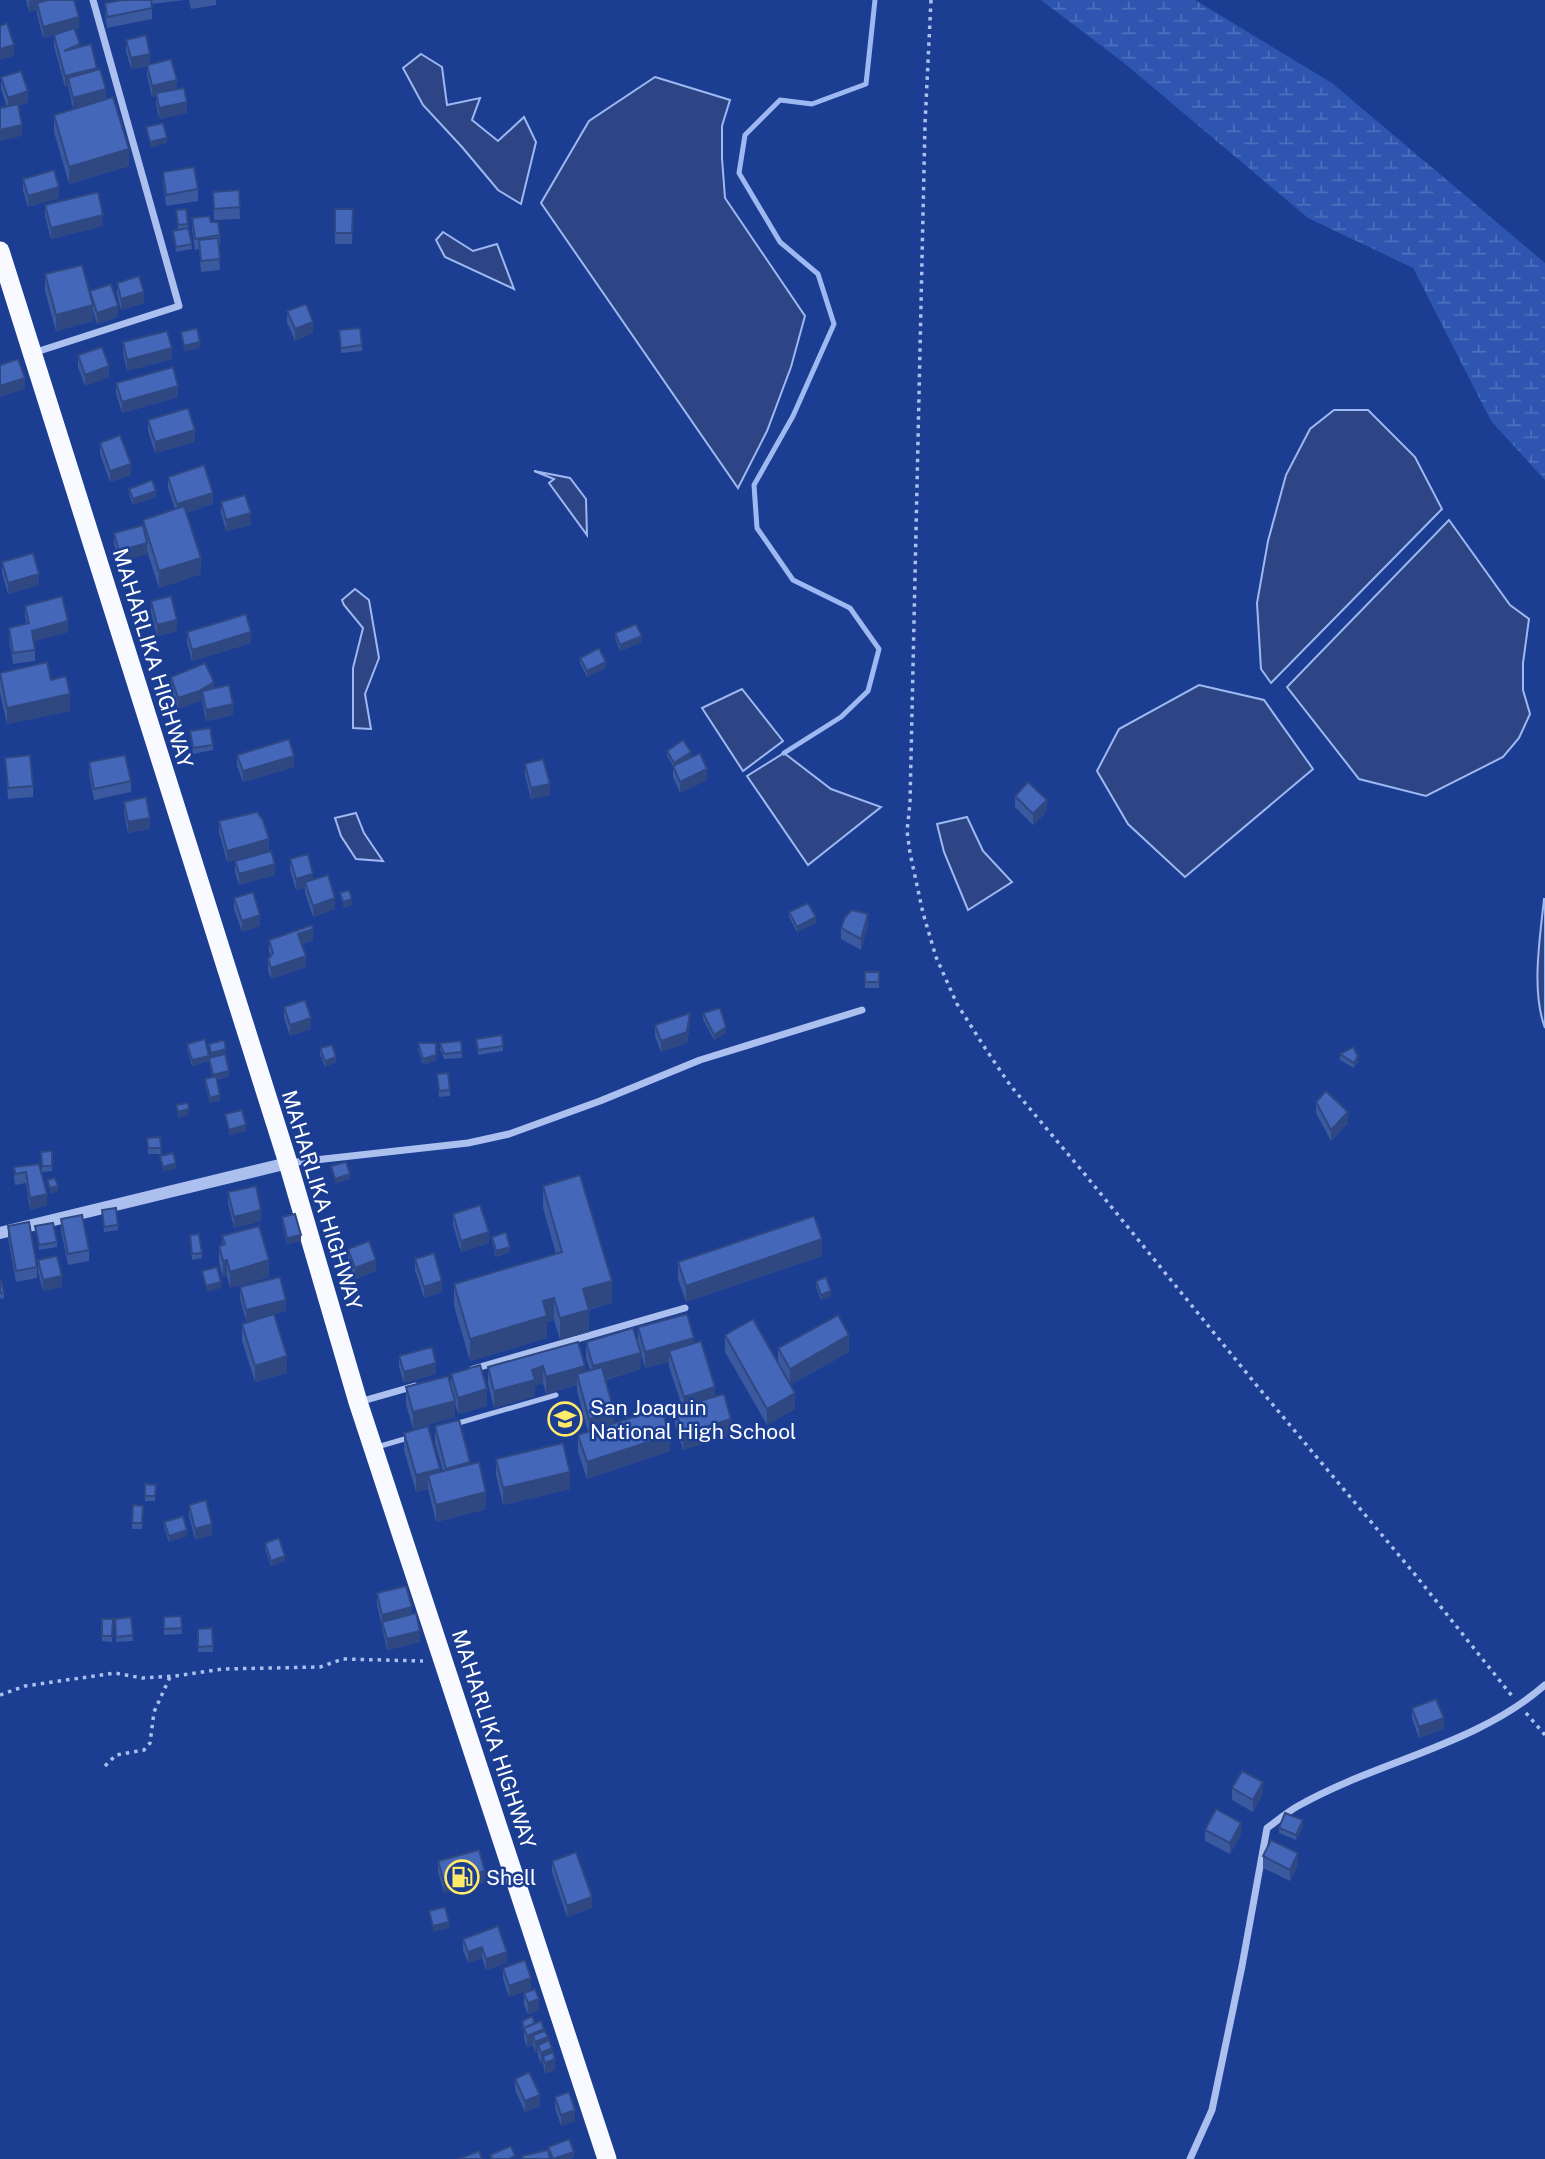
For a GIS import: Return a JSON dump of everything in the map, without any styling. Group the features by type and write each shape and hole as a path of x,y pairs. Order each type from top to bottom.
{"highway":[{"name":"MAHARLIKA HIGHWAY","path":"0,251 288,1163 359,1402 607,2159"}],"street":[{"path":"33,354 179,306 93,0"},
{"path":"0,1233 288,1163 468,1143 509,1134 600,1101 700,1060 862,1010"},
{"path":"463,1372 685,1308"},
{"path":"359,1402 424,1383"},
{"path":"1190,2159 1212,2110 1267,1828 1298,1806 1387,1765 1462,1736 1518,1705 1545,1685"}],"lane":[{"path":"453,1424 556,1395"},
{"path":"374,1448 415,1436"}],"path":[{"path":"931,0 925,124 910,803 907,831 923,914 936,957 957,1004 1010,1086 1545,1735"},
{"path":"0,1695 25,1686 115,1673 142,1678 223,1669 320,1667 343,1659 444,1661"},
{"path":"105,1766 116,1755 144,1750 150,1743 154,1712 170,1676"}],"green space":[{"path":"1041,0 1195,0 1332,83 1545,263 1545,480 1491,421 1413,268 1308,218 1124,63"}],"shaded area":[{"path":"421,54 442,67 447,105 480,98 472,120 498,141 524,117 536,142 521,204 498,190 423,105 403,68"},
{"path":"655,77 730,100 722,126 725,198 805,316 791,367 767,431 738,488 541,203 589,121"},
{"path":"443,232 473,251 497,244 514,289 445,257 436,240"},
{"path":"1334,410 1368,410 1415,457 1442,509 1271,683 1261,669 1257,603 1268,541 1286,475 1310,429"},
{"path":"534,471 570,478 586,499 587,535 549,483 554,479"},
{"path":"1449,520 1510,605 1529,619 1523,663 1523,690 1530,714 1519,738 1503,757 1426,796 1359,779 1287,687"},
{"path":"355,589 369,600 379,658 365,694 371,729 353,728 353,668 363,628 342,600"},
{"path":"1199,685 1264,700 1313,769 1185,877 1128,824 1097,771 1119,729"},
{"path":"742,689 783,741 743,771 702,708"},
{"path":"784,753 831,789 881,807 808,865 747,776"},
{"path":"356,813 364,833 383,861 356,859 341,836 335,818"},
{"path":"967,817 983,851 1012,882 968,910 944,852 937,824"},
{"path":"1545,899 1545,1028 1537,981"}],"building":[{"path":"48,0 74,0 79,17 43,27 37,3"},
{"path":"151,0 152,8 107,17 105,3"},
{"path":"7,23 14,45 0,49 0,26"},
{"path":"74,28 80,44 64,51 91,44 97,68 65,76 54,35"},
{"path":"146,35 150,54 131,58 126,40"},
{"path":"171,59 177,80 152,86 147,65"},
{"path":"100,69 106,89 73,98 68,78"},
{"path":"21,71 28,91 8,98 1,77"},
{"path":"184,88 187,102 159,108 156,93"},
{"path":"113,97 129,149 69,167 54,115"},
{"path":"18,104 22,125 0,130 0,108"},
{"path":"163,123 167,138 150,142 146,127"},
{"path":"194,167 198,189 166,195 163,172"},
{"path":"54,170 59,187 28,196 23,179"},
{"path":"239,190 240,207 214,209 213,192"},
{"path":"98,192 103,215 51,228 45,205"},
{"path":"186,209 188,224 178,225 176,210"},
{"path":"335,209 353,209 352,233 335,233"},
{"path":"209,216 211,222 218,222 220,235 195,239 192,218"},
{"path":"188,228 192,244 176,247 173,231"},
{"path":"218,238 220,259 201,261 199,240"},
{"path":"82,265 93,305 56,315 45,274"},
{"path":"139,276 144,292 121,299 117,283"},
{"path":"111,284 118,306 97,313 90,291"},
{"path":"306,304 313,322 295,329 287,311"},
{"path":"197,328 200,342 184,346 181,332"},
{"path":"360,328 362,345 341,348 339,330"},
{"path":"167,331 172,348 127,360 123,342"},
{"path":"102,347 109,366 85,375 78,355"},
{"path":"18,359 25,378 0,386 0,365"},
{"path":"173,367 178,386 122,402 116,383"},
{"path":"188,408 195,430 155,442 148,420"},
{"path":"120,435 131,464 110,471 100,443"},
{"path":"204,465 213,493 177,504 168,477"},
{"path":"152,480 156,491 133,499 129,489"},
{"path":"245,495 251,513 226,520 221,502"},
{"path":"184,506 201,558 159,571 143,520"},
{"path":"143,525 147,543 119,551 114,533"},
{"path":"33,553 39,574 8,583 2,562"},
{"path":"62,596 68,621 32,631 35,650 13,653 9,628 29,623 25,606"},
{"path":"171,596 177,620 157,625 151,601"},
{"path":"246,614 251,632 192,650 187,632"},
{"path":"636,624 642,636 620,645 615,633"},
{"path":"599,648 606,662 587,671 580,658"},
{"path":"47,662 51,680 66,676 70,694 7,708 0,673"},
{"path":"205,663 214,682 199,691 178,698 171,677"},
{"path":"229,685 233,704 206,710 202,691"},
{"path":"210,728 213,745 193,748 190,731"},
{"path":"289,739 294,756 243,771 237,755"},
{"path":"683,740 691,752 674,763 667,751"},
{"path":"700,753 707,769 680,782 673,766"},
{"path":"30,755 33,786 8,788 5,758"},
{"path":"125,755 131,781 94,789 89,762"},
{"path":"543,759 550,784 531,788 525,764"},
{"path":"1028,782 1047,800 1033,814 1015,796"},
{"path":"146,797 150,818 128,822 124,802"},
{"path":"257,812 263,820 269,839 227,851 219,821"},
{"path":"271,851 275,864 239,874 235,861"},
{"path":"308,854 313,874 296,879 290,859"},
{"path":"328,875 335,898 313,906 305,882"},
{"path":"349,890 352,899 343,902 340,893"},
{"path":"253,892 260,915 242,921 234,898"},
{"path":"808,903 816,917 797,927 789,912"},
{"path":"852,910 868,914 861,939 841,928 845,917"},
{"path":"312,925 313,929 298,934 306,956 271,968 268,959 273,953 269,940"},
{"path":"865,972 879,972 879,982 865,982"},
{"path":"305,1000 311,1018 290,1025 284,1007"},
{"path":"720,1008 726,1027 714,1035 703,1013"},
{"path":"690,1013 687,1032 661,1041 655,1025"},
{"path":"502,1035 503,1046 478,1050 476,1039"},
{"path":"205,1039 209,1056 192,1060 187,1044"},
{"path":"224,1040 226,1049 211,1053 209,1044"},
{"path":"461,1041 462,1052 444,1054 440,1043"},
{"path":"418,1043 436,1043 436,1055 423,1059"},
{"path":"332,1045 336,1057 325,1061 320,1048"},
{"path":"1353,1047 1358,1056 1354,1063 1340,1054"},
{"path":"225,1054 229,1071 213,1075 209,1058"},
{"path":"448,1073 450,1090 439,1091 437,1074"},
{"path":"216,1076 220,1095 210,1098 205,1079"},
{"path":"1326,1091 1348,1112 1331,1130 1316,1102"},
{"path":"188,1103 189,1109 178,1112 176,1105"},
{"path":"242,1110 246,1125 229,1130 225,1114"},
{"path":"160,1137 161,1148 148,1148 147,1138"},
{"path":"52,1151 52,1166 42,1166 41,1152"},
{"path":"173,1153 176,1163 163,1167 160,1156"},
{"path":"346,1162 350,1174 335,1179 331,1166"},
{"path":"39,1164 47,1194 30,1198 26,1172 15,1174 14,1167"},
{"path":"580,1175 612,1281 583,1289 589,1310 560,1318 554,1298 543,1301 547,1316 470,1339 454,1284 562,1252 543,1186"},
{"path":"55,1178 58,1186 50,1188 47,1180"},
{"path":"256,1186 261,1210 234,1217 228,1192"},
{"path":"480,1205 489,1232 461,1241 453,1214"},
{"path":"116,1208 118,1225 104,1227 102,1210"},
{"path":"295,1214 301,1235 287,1238 282,1217"},
{"path":"82,1215 89,1250 68,1254 61,1219"},
{"path":"814,1216 822,1239 686,1286 678,1262"},
{"path":"29,1222 37,1267 16,1271 8,1226"},
{"path":"53,1223 57,1242 39,1245 35,1226"},
{"path":"259,1226 269,1260 230,1272 227,1260 223,1261 219,1246 225,1244 222,1236"},
{"path":"506,1232 510,1247 496,1251 492,1237"},
{"path":"199,1234 202,1253 192,1254 190,1235"},
{"path":"369,1241 376,1260 355,1268 348,1249"},
{"path":"434,1253 442,1281 424,1287 415,1259"},
{"path":"57,1256 62,1276 43,1280 38,1260"},
{"path":"217,1267 221,1282 206,1286 202,1271"},
{"path":"280,1277 286,1300 246,1310 240,1287"},
{"path":"826,1277 831,1291 821,1295 816,1281"},
{"path":"0,1280 4,1292 0,1293"},
{"path":"274,1314 287,1356 255,1366 242,1324"},
{"path":"687,1314 694,1338 645,1352 638,1327"},
{"path":"838,1315 849,1335 790,1369 778,1348"},
{"path":"753,1319 795,1393 767,1409 725,1335"},
{"path":"633,1328 641,1353 593,1366 586,1342"},
{"path":"701,1341 715,1387 684,1397 669,1351"},
{"path":"578,1342 585,1366 546,1377 543,1366 532,1370 535,1380 494,1391 488,1367"},
{"path":"432,1347 436,1363 404,1372 399,1356"},
{"path":"480,1365 487,1389 458,1398 451,1374"},
{"path":"602,1367 614,1412 589,1419 577,1374"},
{"path":"448,1376 455,1401 413,1412 406,1387"},
{"path":"724,1394 731,1419 683,1434 675,1408"},
{"path":"661,1408 670,1435 587,1462 578,1435"},
{"path":"459,1420 470,1462 446,1469 435,1426"},
{"path":"428,1426 440,1469 416,1475 404,1433"},
{"path":"563,1443 570,1472 503,1488 496,1459"},
{"path":"479,1462 486,1492 436,1505 428,1475"},
{"path":"145,1484 156,1485 155,1496 145,1496"},
{"path":"206,1500 212,1524 195,1529 189,1505"},
{"path":"133,1505 143,1506 142,1523 132,1523"},
{"path":"183,1516 187,1530 169,1536 164,1522"},
{"path":"279,1538 285,1556 271,1561 265,1543"},
{"path":"406,1586 412,1607 382,1615 377,1593"},
{"path":"416,1613 420,1631 387,1639 382,1622"},
{"path":"181,1616 182,1628 164,1629 164,1617"},
{"path":"131,1617 133,1635 116,1637 115,1619"},
{"path":"102,1619 113,1619 112,1636 102,1636"},
{"path":"212,1628 213,1646 198,1647 198,1629"},
{"path":"1436,1699 1444,1718 1419,1727 1412,1708"},
{"path":"1242,1771 1263,1782 1253,1800 1232,1788"},
{"path":"1216,1809 1241,1823 1230,1843 1205,1830"},
{"path":"1285,1813 1303,1820 1296,1835 1279,1828"},
{"path":"1271,1840 1298,1853 1290,1870 1263,1856"},
{"path":"479,1850 485,1871 444,1882 438,1861"},
{"path":"576,1852 592,1897 567,1906 552,1861"},
{"path":"445,1907 449,1922 433,1926 429,1911"},
{"path":"498,1926 507,1952 486,1959 482,1947 468,1952 463,1939"},
{"path":"525,1960 531,1978 509,1986 503,1968"},
{"path":"535,1989 539,1999 528,2003 524,1993"},
{"path":"532,2016 535,2023 524,2028 522,2021"},
{"path":"541,2021 544,2029 527,2036 524,2028"},
{"path":"545,2031 548,2037 535,2042 533,2035"},
{"path":"549,2040 552,2048 541,2053 538,2045"},
{"path":"553,2052 555,2059 545,2063 543,2056"},
{"path":"529,2072 540,2095 525,2101 515,2079"},
{"path":"569,2092 575,2110 561,2115 555,2097"},
{"path":"569,2139 574,2152 553,2159 548,2147"},
{"path":"511,2146 515,2156 509,2159 492,2159 490,2155"},
{"path":"548,2150 550,2159 523,2159 522,2156"},
{"path":"479,2151 482,2159 458,2159"}],"waterway":[{"path":"784,753 841,717 868,691 879,649 850,608 793,580 757,528 754,485 793,416 834,324 818,274 780,242 739,173 745,135 780,100 812,104 866,84 875,0"}],"place":[{"name":"San Joaquin National High School","path":"565,1419"},
{"name":"Shell","path":"462,1877"}]}
